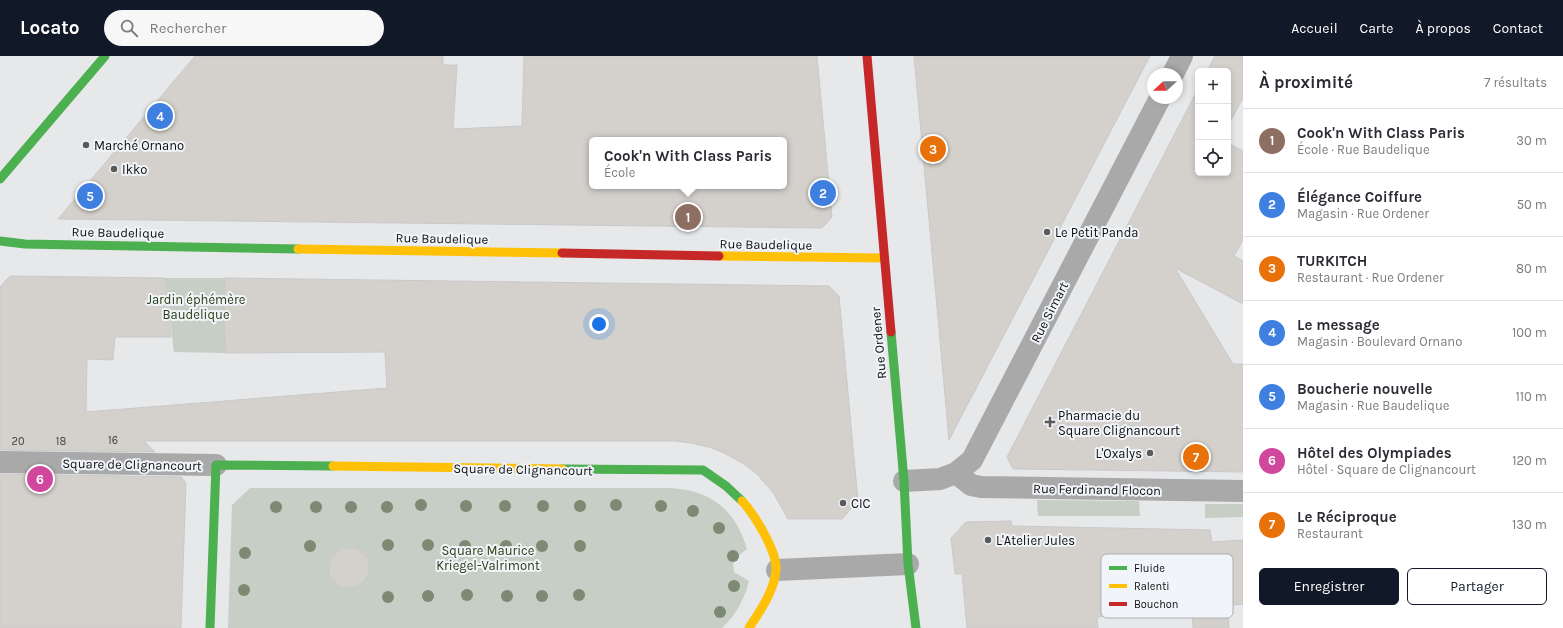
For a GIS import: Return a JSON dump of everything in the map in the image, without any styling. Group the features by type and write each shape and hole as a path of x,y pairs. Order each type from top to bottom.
{"street":[{"path":"0,179 105,56"},
{"name":"Rue Ordener","path":"867,56 904,482 908,564 916,628"},
{"path":"1175,68 1182,56"},
{"name":"Rue Simart","path":"904,482 940,479 956,473 972,460 1157,104"},
{"name":"Rue Baudelique","path":"0,241 25,244 884,258"},
{"name":"Square de Clignancourt","path":"0,462 704,470 725,484 752,511 769,545 777,570"},
{"name":"Square de Clignancourt","path":"210,628 216,465"},
{"name":"Rue Ferdinand Flocon","path":"956,473 971,485 981,487 1243,491"},
{"path":"749,628 768,596 777,570 908,564"}],"green space":[{"name":"Jardin éphémère Baudelique","path":"165,278 225,278 226,353 174,352"},
{"name":"Square Maurice Kriegel-Valrimont","path":"250,488 669,488 684,490 697,493 719,504 736,523 747,549 733,560 734,572 749,581 745,595 739,607 722,628 228,628 232,505"},
{"path":"1037,500 1139,501 1140,516 1038,516"},
{"path":"1205,504 1243,504 1243,517 1205,518"}],"building":[{"path":"195,56 443,56 443,65 457,65 453,129 522,126 524,56 817,56 832,217 822,228 58,219"},
{"path":"914,56 1150,56 949,440 940,340"},
{"path":"1215,56 1243,56 1243,98 1231,120 1231,68 1209,68"},
{"path":"1195,95 1195,176 1231,176 1231,145 1243,151 1243,240 1234,256 1243,261 1243,304 1175,268 1233,364 1243,364 1243,472 1013,469 1007,457"},
{"path":"10,276 165,278 171,337 115,337 113,360 87,359 86,412 387,388 385,352 226,353 224,324 225,278 829,286 839,296 858,501 842,519 788,519 774,494 758,475 744,464 712,448 675,441 144,441 155,452 0,450 0,287"},
{"path":"0,474 181,477 186,483 181,628 0,628"},
{"path":"1011,521 1012,526 1210,530 1212,542 1243,540 1243,604 1233,605 1233,554 1101,554 1101,617 1097,617 1098,628 967,628 962,574 955,574 951,538 966,522"},
{"path":"341,548 357,548 369,559 368,576 357,587 341,587 329,576 330,560"},
{"path":"1192,618 1228,618 1229,628 1193,628"}],"traffic: fast":[{"path":"0,179 105,56"},
{"path":"0,241 25,244 298,249"},
{"path":"891,332 904,481 908,564 916,628"},
{"path":"210,628 216,465 333,466"},
{"path":"562,469 703,470 726,486 742,501"}],"traffic: slow":[{"path":"298,249 562,253"},
{"path":"719,256 884,258"},
{"path":"333,466 562,469"},
{"path":"742,501 764,533 773,553 776,569 770,592 749,628"}],"traffic: jam":[{"path":"867,56 891,332"},
{"path":"562,253 719,256"}],"place":[{"name":"Le message","path":"160,116"},
{"name":"Marché Ornano","path":"86,145"},
{"name":"TURKITCH","path":"933,149"},
{"name":"Ikko","path":"114,169"},
{"name":"Élégance Coiffure","path":"823,193"},
{"name":"Boucherie nouvelle","path":"90,196"},
{"name":"Cook'n With Class Paris","path":"688,217"},
{"name":"Le Petit Panda","path":"1047,232"},
{"name":"Pharmacie du Square Clignancourt","path":"1050,422"},
{"name":"L'Oxalys","path":"1150,453"},
{"name":"Le Réciproque","path":"1196,457"},
{"name":"Hôtel des Olympiades","path":"40,479"},
{"name":"CIC","path":"843,503"},
{"name":"L'Atelier Jules","path":"988,540"}]}
